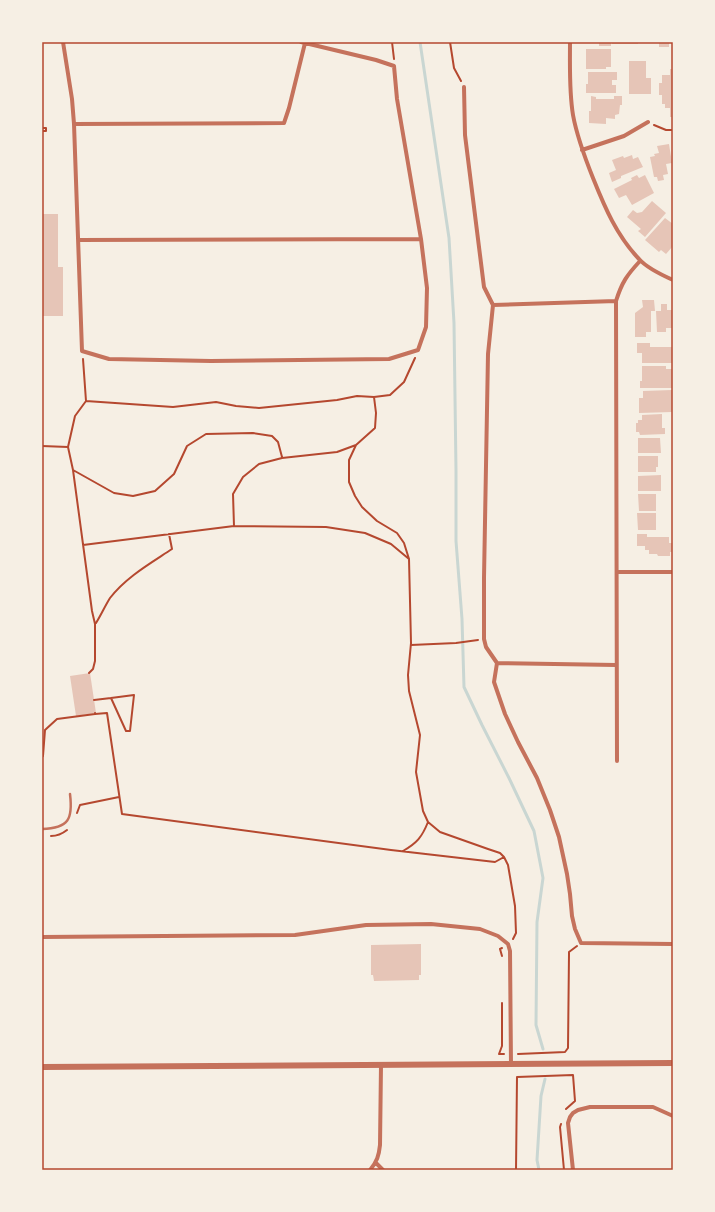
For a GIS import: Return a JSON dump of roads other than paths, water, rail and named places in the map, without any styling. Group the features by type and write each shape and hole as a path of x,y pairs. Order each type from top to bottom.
{"street":[{"path":"62,42 72,99 74,124 74,165 82,351 109,359 211,361 389,359 418,350 426,327 426,288 420,239 397,99 394,66 376,60 303,43 289,108 284,123 74,124"},
{"path":"570,42 570,74 573,115 582,150 605,208 619,235 640,261 673,280"},
{"path":"464,87 465,135 484,287 493,305 488,354 484,639 486,647 497,663 494,682 505,714 537,778 550,810 559,837 567,874 575,929 581,943 673,944"},
{"path":"582,150 624,136 648,122"},
{"path":"78,240 420,239"},
{"path":"617,761 616,301 621,285 640,261"},
{"path":"493,305 616,301"},
{"path":"617,572 673,572"},
{"path":"497,663 616,665"},
{"path":"42,937 295,935 366,925 431,924 480,929 498,936 508,944 510,951 511,1065"},
{"path":"42,1067 673,1063"},
{"path":"370,1170 376,1163 380,1145 381,1065"},
{"path":"573,1170 568,1123 573,1113 578,1110 590,1107 653,1107 673,1116"},
{"path":"376,1163 383,1170"}],"lane":[{"path":"42,829 60,827 68,821 72,809 70,794"}],"waterway":[{"path":"420,42 449,238 454,323 456,541 462,619 464,687 534,831 543,878 537,922 536,1025 543,1049"},
{"path":"539,1170 537,1160 541,1096 545,1079"}]}
